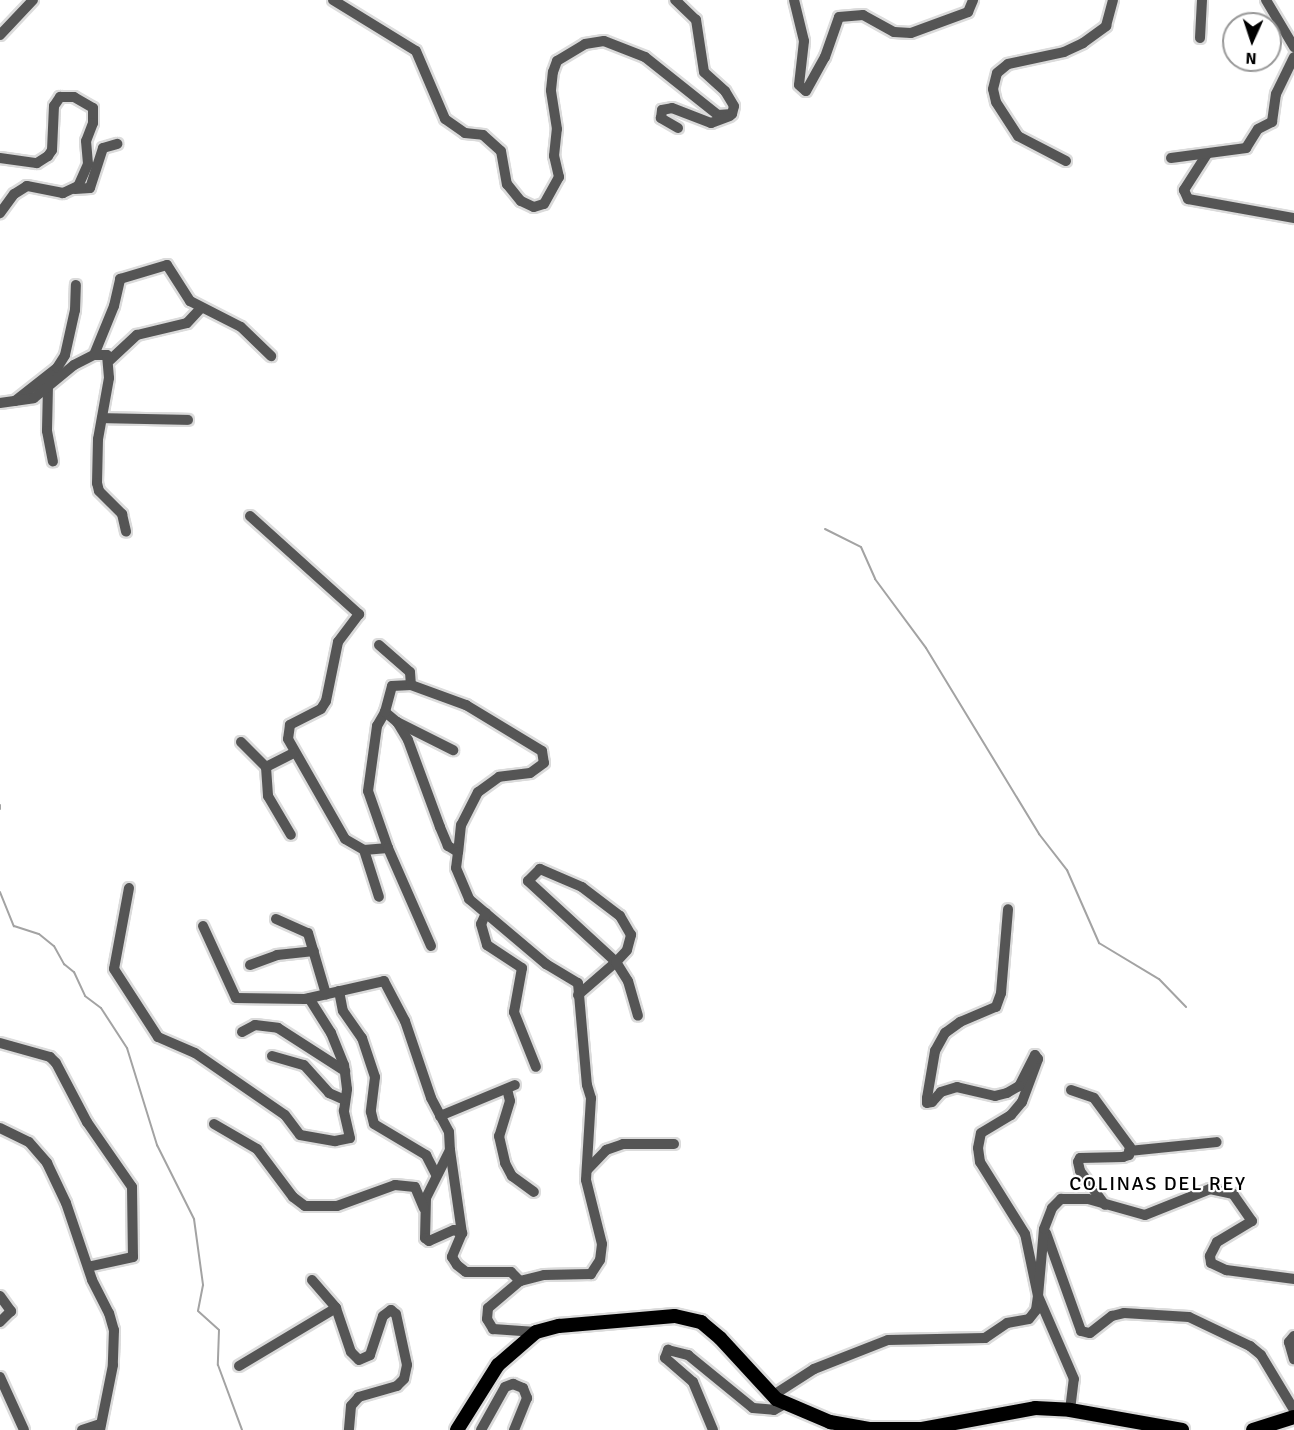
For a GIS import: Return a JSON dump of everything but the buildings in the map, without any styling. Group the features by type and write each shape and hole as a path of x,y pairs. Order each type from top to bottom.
{"main road":[{"path":"458,1430 498,1365 536,1332 559,1326 675,1316 701,1322 720,1338 772,1396 785,1404 830,1422 870,1429 922,1429 1035,1408 1070,1410 1182,1430"},
{"path":"1253,1430 1294,1417"}],"street":[{"path":"0,35 33,0"},
{"path":"333,0 416,51 445,119 465,133 483,135 501,151 507,184 521,201 534,207 544,204 559,177 554,156 557,129 551,90 553,72 557,61 585,44 604,41 645,57 718,115 732,114"},
{"path":"675,0 696,20 704,72 725,91 734,106 732,114 721,122 711,123 672,108 662,110 663,120 678,128"},
{"path":"794,0 804,41 799,85 806,91 825,57 839,17 863,15 894,32 911,33 968,12 973,0"},
{"path":"1066,160 1018,136 996,102 993,89 997,73 1008,64 1064,52 1083,43 1106,26 1113,0"},
{"path":"1200,38 1202,0"},
{"path":"1266,0 1293,44"},
{"path":"1172,158 1245,148 1258,129 1272,122 1276,94 1294,57"},
{"path":"0,158 43,161 52,150 55,101 67,96 87,101 94,114 86,141 88,164 75,189"},
{"path":"0,213 14,194 27,186 63,193 90,188 103,148 117,144"},
{"path":"1207,154 1184,190 1188,199 1294,218"},
{"path":"94,355 114,306 120,279 135,272 167,266 179,288 200,309 241,327 271,356"},
{"path":"31,393 57,368 64,355 75,310 76,285"},
{"path":"126,532 122,514 99,491 97,483 102,418 110,360 137,335 187,323 200,309"},
{"path":"0,403 15,401 48,386 61,372 94,355 102,353 110,360"},
{"path":"48,386 48,431 53,461"},
{"path":"102,418 188,420"},
{"path":"250,516 359,614 338,642 321,709 290,726 288,739 345,839 364,850 388,848"},
{"path":"379,645 410,672 411,685"},
{"path":"431,946 388,848 368,791 377,726 385,712 392,686 411,685 466,705 542,751 544,763 530,772 499,777 478,792 461,825 456,868 469,898 546,964 578,983 586,1085 591,1098 587,1170 589,1200 602,1244 600,1260 591,1274 544,1275 520,1281 488,1308 487,1319 493,1329 536,1332"},
{"path":"385,712 397,722 453,750"},
{"path":"397,722 408,740 448,846 458,852"},
{"path":"241,742 266,767 268,796 291,835"},
{"path":"266,767 294,753"},
{"path":"364,850 378,897"},
{"path":"578,995 616,962 631,942 631,935 620,916 557,873 540,869 534,872 528,881 616,962 628,981 638,1016"},
{"path":"129,888 114,969 159,1037 195,1053 285,1115 300,1136 335,1141 350,1138 345,1100 345,1071 331,1033 309,998"},
{"path":"1008,909 1001,993 996,1007 960,1022 945,1033 935,1051 927,1098 932,1102 941,1092 957,1087 995,1096 1008,1093 1018,1086 1030,1060 1035,1055 1038,1059 1022,1102 1011,1115 981,1133 978,1148 980,1162 1025,1234 1038,1296 1074,1379 1070,1410"},
{"path":"486,914 481,924 487,945 522,968 514,1012 537,1067"},
{"path":"276,919 308,933 327,994"},
{"path":"203,926 236,998 281,1002 384,981 405,1021 440,1116 449,1132 462,1233 452,1257 457,1265 466,1272 511,1272 520,1281"},
{"path":"250,965 277,955 314,951"},
{"path":"339,991 343,1011 362,1038 375,1077 370,1112 374,1124 426,1155 436,1175"},
{"path":"242,1032 255,1025 278,1028 345,1071"},
{"path":"0,1043 50,1057 56,1063 87,1122 132,1187 133,1257 88,1267"},
{"path":"272,1056 304,1065 329,1093 345,1100"},
{"path":"440,1116 511,1087 510,1101 499,1136 505,1163 512,1176 534,1192"},
{"path":"1071,1090 1094,1098 1130,1147 1129,1151"},
{"path":"214,1124 258,1149 274,1174 305,1206 337,1206 395,1185 415,1187 425,1211"},
{"path":"0,1128 29,1142 47,1163 66,1203 88,1267 114,1330 113,1365 100,1427 82,1430"},
{"path":"1106,1205 1080,1171 1078,1162 1080,1158 1123,1157 1129,1151 1217,1142"},
{"path":"587,1170 606,1150 623,1144 674,1144"},
{"path":"450,1150 436,1175 425,1211 425,1238 429,1241 454,1230 462,1233"},
{"path":"772,1396 814,1369 888,1340 985,1338 1007,1323 1029,1319 1036,1310 1044,1229 1052,1208 1061,1199 1075,1197 1145,1215 1210,1189 1233,1194 1252,1221 1217,1242 1210,1256 1211,1263 1226,1270 1294,1279"},
{"path":"1044,1229 1081,1331 1090,1333 1113,1316 1124,1314 1189,1317 1250,1346 1261,1355 1294,1410"},
{"path":"312,1280 336,1308 351,1352 359,1360 370,1355 383,1317 391,1310 396,1314 407,1365 404,1379 397,1386 359,1397 351,1406 349,1430"},
{"path":"0,1296 11,1311 0,1322"},
{"path":"239,1366 336,1308"},
{"path":"1294,1336 1289,1351 1294,1359"},
{"path":"713,1430 693,1382 665,1358 668,1350 688,1355 753,1408 774,1410 785,1404"},
{"path":"0,1377 24,1430"},
{"path":"481,1430 505,1387 513,1384 523,1388 526,1398 514,1430"}],"waterway":[{"path":"825,529 861,547 875,579 926,648 1039,834 1067,870 1099,943 1159,979 1186,1007"},
{"path":"0,892 14,926 39,934 54,946 64,964 74,972 85,996 101,1008 127,1048 157,1145 194,1219 203,1285 198,1311 219,1330 218,1365 242,1430"}],"district":[{"name":"COLINAS DEL REY","path":"1158,1183"}]}
